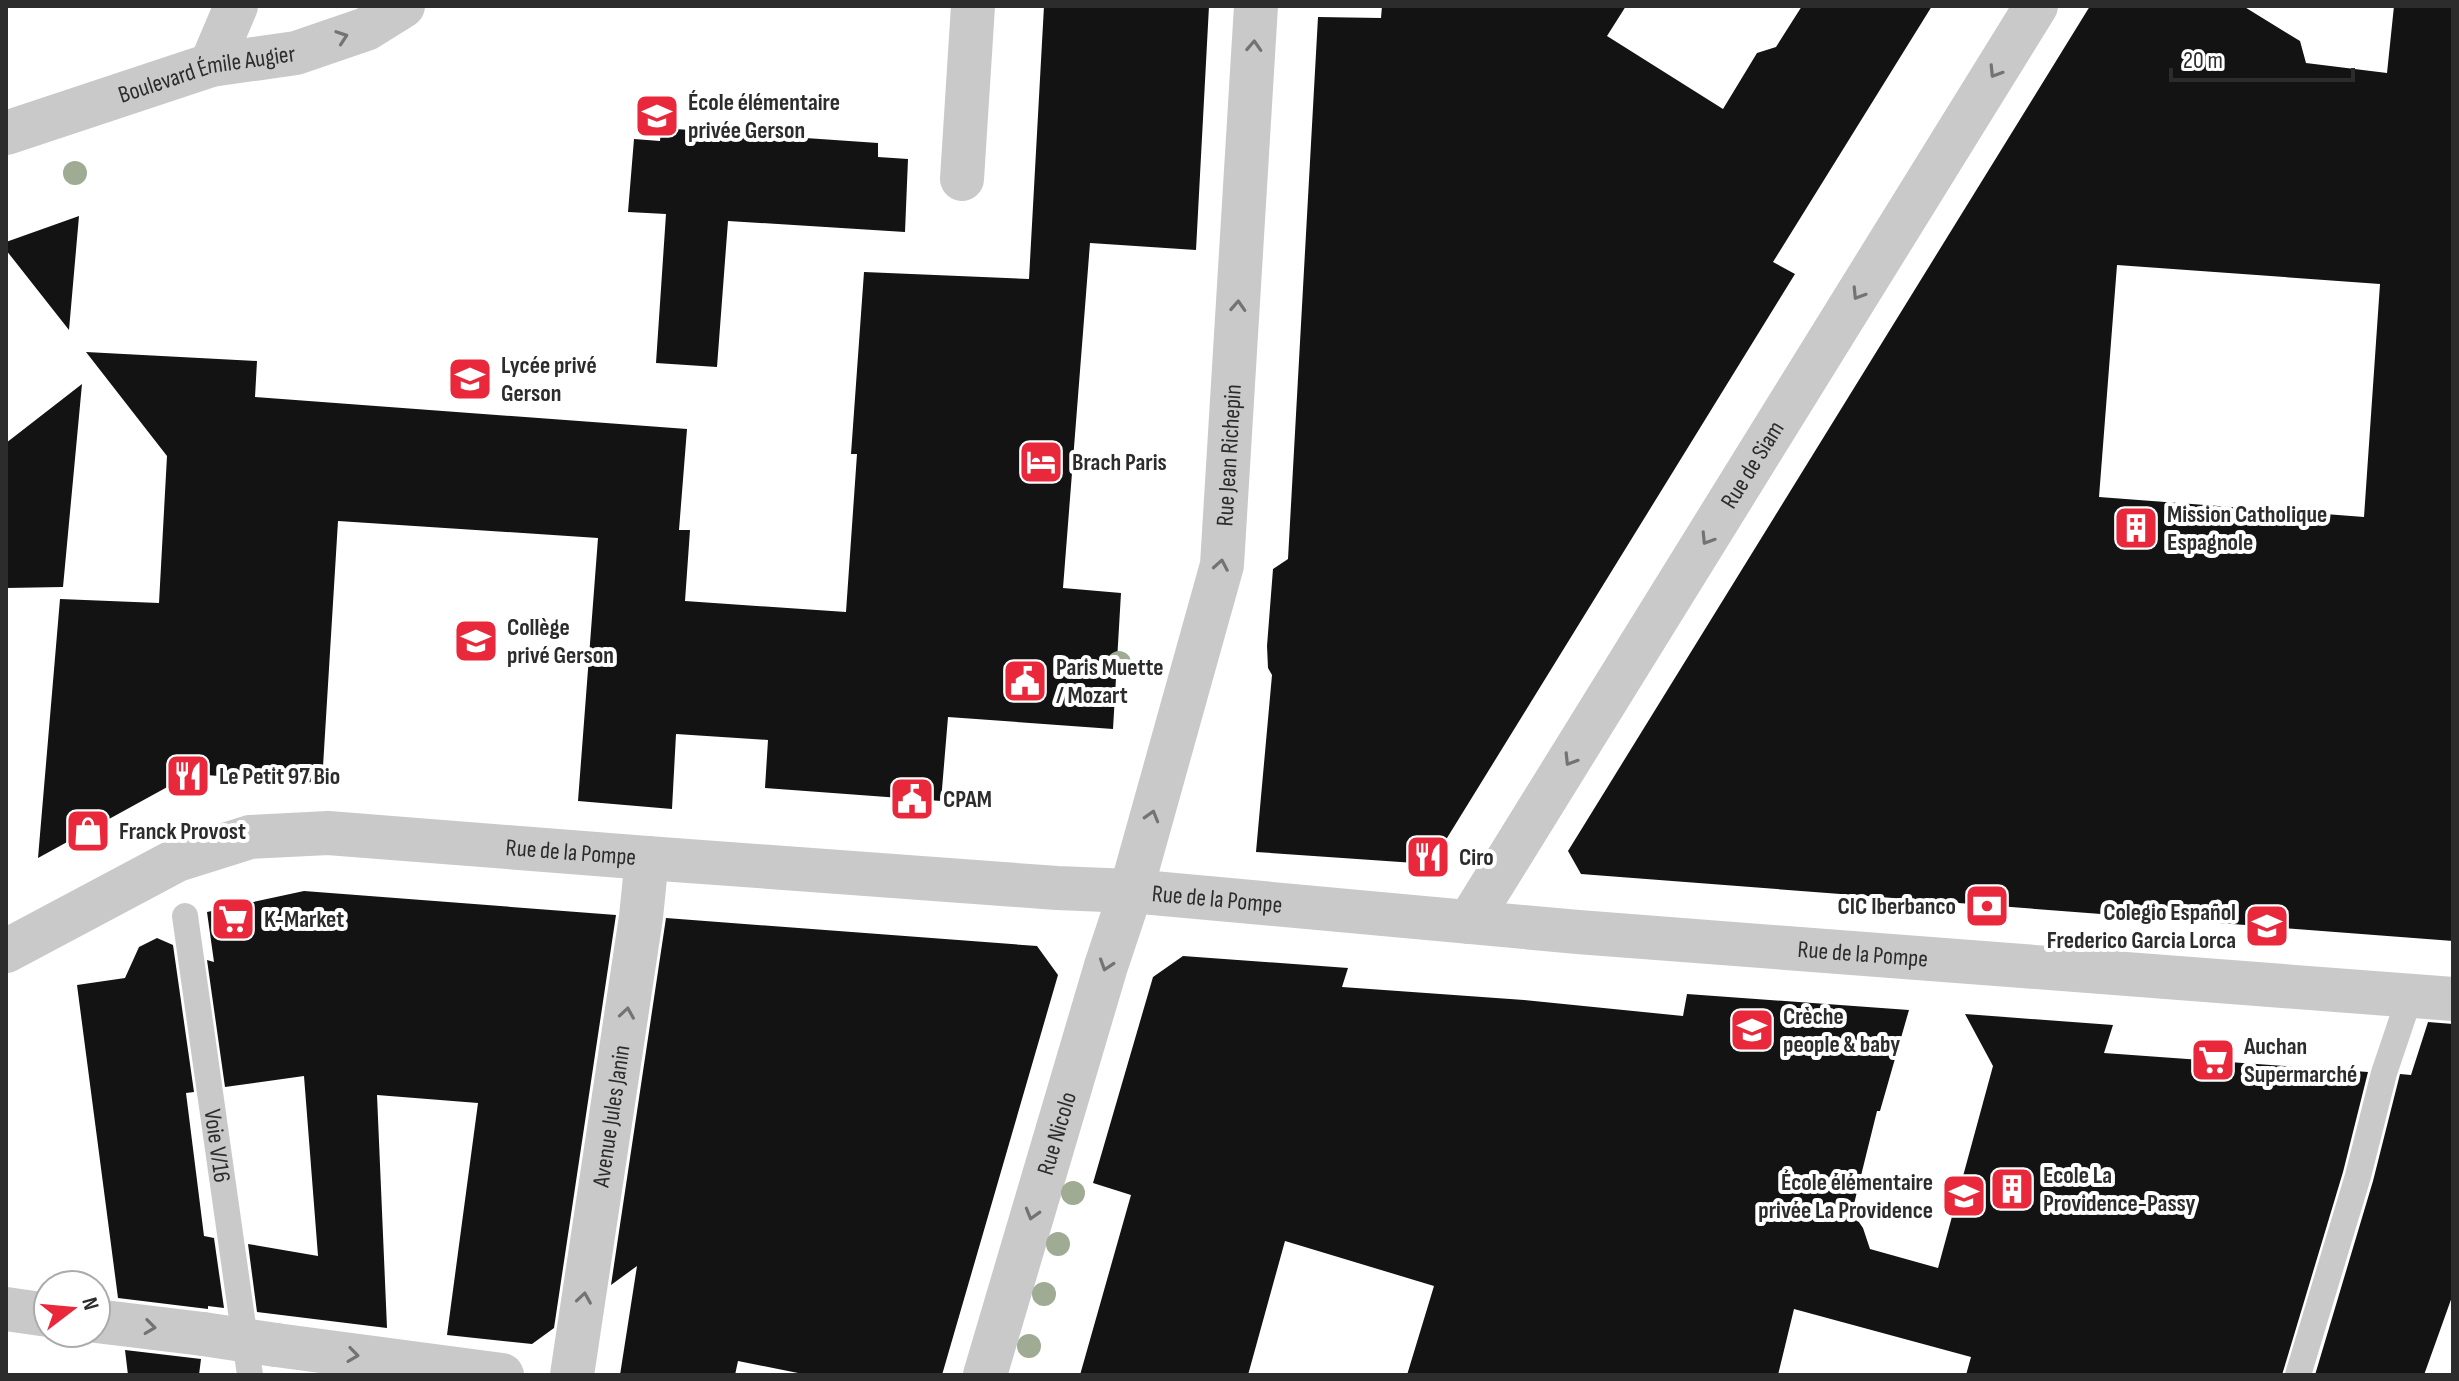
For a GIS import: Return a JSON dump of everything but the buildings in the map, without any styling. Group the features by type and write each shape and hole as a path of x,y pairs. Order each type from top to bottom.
{"street":[{"path":"211,65 236,6"},
{"name":"Boulevard Émile Augier","path":"6,133 211,65 296,53 366,29 403,6"},
{"path":"962,179 973,6"},
{"name":"Rue Jean Richepin","path":"1131,891 1222,565 1256,6"},
{"name":"Rue de Siam","path":"1469,922 2036,6"},
{"name":"Rue de la Pompe","path":"6,951 177,860 250,837 328,833 1131,891 1469,922 2453,999"},
{"name":"Avenue Jules Janin","path":"572,1375 641,917 647,858"},
{"name":"Rue Nicolo","path":"985,1375 1131,891"},
{"path":"6,1309 32,1313"},
{"path":"112,1323 203,1334 263,1360 502,1375"}],"lane":[{"name":"Voie V/16","path":"185,916 263,1360"},
{"path":"2298,1375 2358,1176 2384,1073 2410,996"}],"place":[{"name":"École élémentaire privée Gerson","path":"657,116"},
{"name":"Lycée privé Gerson","path":"470,379"},
{"name":"Brach Paris","path":"1041,462"},
{"name":"Mission Catholique Espagnole","path":"2136,528"},
{"name":"Collège privé Gerson","path":"476,641"},
{"name":"Paris Muette / Mozart","path":"1025,681"},
{"name":"Le Petit 97 Bio","path":"188,776"},
{"name":"CPAM","path":"912,799"},
{"name":"Franck Provost","path":"88,831"},
{"name":"Ciro","path":"1428,857"},
{"name":"CIC Iberbanco","path":"1987,906"},
{"name":"K-Market","path":"233,919"},
{"name":"Colegio Español Frederico Garcia Lorca","path":"2267,926"},
{"name":"Crèche people & baby","path":"1752,1030"},
{"name":"Auchan Supermarché","path":"2213,1060"},
{"name":"Ecole La Providence-Passy","path":"2012,1189"},
{"name":"École élémentaire privée La Providence","path":"1964,1196"}]}
